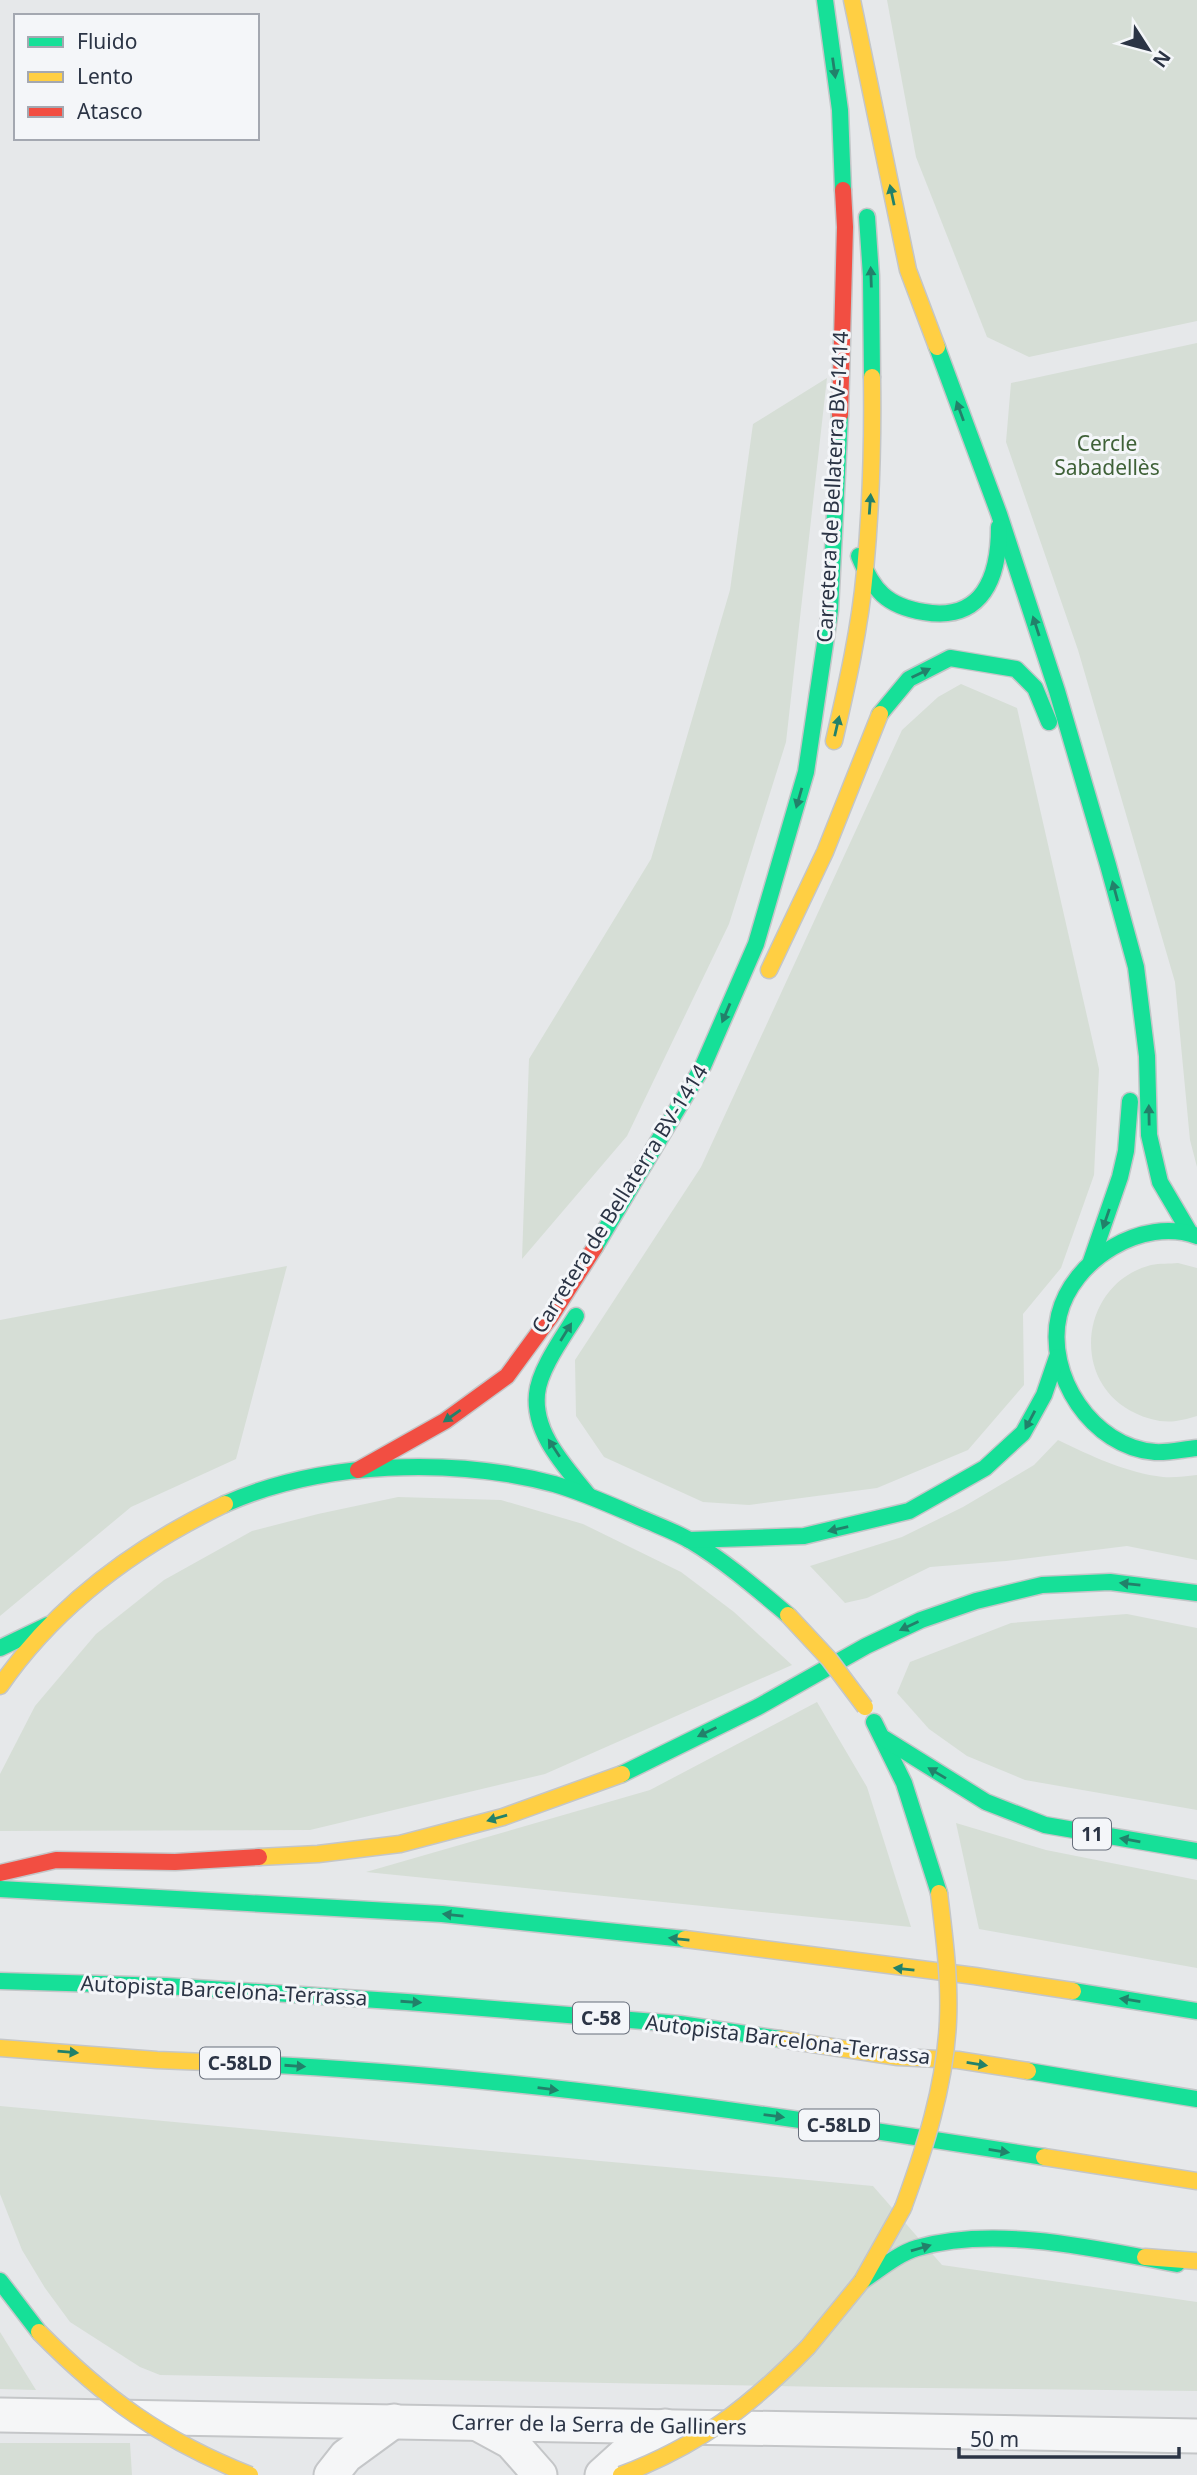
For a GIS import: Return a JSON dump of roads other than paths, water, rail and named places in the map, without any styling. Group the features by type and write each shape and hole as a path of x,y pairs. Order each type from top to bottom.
{"main road":[{"name":"Carretera de Bellaterra BV-1414","path":"358,1470 446,1421 507,1376 551,1316 615,1216 703,1066 756,944 806,772 830,610 840,419 845,227 840,110 825,0"},
{"path":"845,0 846,39 852,81"},
{"name":"Carretera de Bellaterra BV-1414","path":"852,0 908,270 999,514 1057,691 1136,967 1147,1056 1149,1135 1160,1182 1194,1234"},
{"name":"Carretera de Bellaterra BV-1414","path":"841,143 853,191 859,373 856,438"},
{"name":"Carretera de Bellaterra BV-1414","path":"830,760 848,680 865,573 873,449 871,276 865,200"},
{"name":"Carretera de Bellaterra BV-1414","path":"850,524 850,532 865,573 889,601 920,612 957,612 979,597 995,572 999,514"},
{"path":"801,866 766,976 825,852 881,712 909,678 950,659 1016,669 1035,688 1054,732 1072,799"},
{"path":"689,1540 804,1536 908,1511 985,1468 1023,1433 1044,1395 1057,1357 1058,1320 1071,1287 1091,1261 1120,1177 1126,1151 1131,1086"},
{"path":"1091,1261 1128,1238 1159,1231 1194,1234"},
{"name":"Carretera de Bellaterra BV-1414","path":"582,1307 560,1341 536,1393 539,1413 548,1439 588,1495"},
{"path":"1057,1357 1066,1387 1082,1414 1112,1439 1145,1451 1182,1453 1197,1448"},
{"path":"0,1686 9,1671 48,1625 110,1570 190,1521 254,1493 306,1479 358,1470 412,1467 470,1470 532,1480 588,1495 689,1540 738,1572 788,1615 829,1659 885,1739 926,1842 939,1893 947,1960 948,2022 941,2085 933,2123 903,2208 862,2281 808,2347 759,2395 724,2422 677,2449 621,2475"},
{"path":"0,1873 56,1860 175,1862 318,1854 400,1844 503,1817 622,1774 758,1707 866,1646 921,1620 976,1601 1042,1585 1110,1582 1197,1594"},
{"path":"0,1648 48,1625"},
{"name":"11","path":"885,1739 986,1802 1045,1825 1197,1851"},
{"path":"0,1889 428,1913 704,1941 975,1976 1197,2011"},
{"name":"Autopista Barcelona-Terrassa","path":"0,1981 166,1986 407,2001 680,2024 898,2057 958,2060 1197,2099"},
{"name":"C-58LD","path":"0,2048 157,2060 279,2065 480,2081 820,2122 1197,2181"},
{"path":"862,2281 914,2248 960,2239 1037,2242 1197,2267"},
{"path":"1145,2258 1197,2261"},
{"path":"0,2281 39,2332 86,2378 141,2419 192,2449 250,2475"}],"street":[{"name":"Carrer de la Serra de Galliners","path":"0,2416 1197,2435"},
{"path":"190,2418 268,2475"},
{"path":"331,2475 346,2456 394,2421"},
{"path":"474,2422 511,2442 540,2475"},
{"path":"601,2475 665,2426"}],"park label":[{"name":"Cercle Sabadellès","path":"1107,456"}]}
